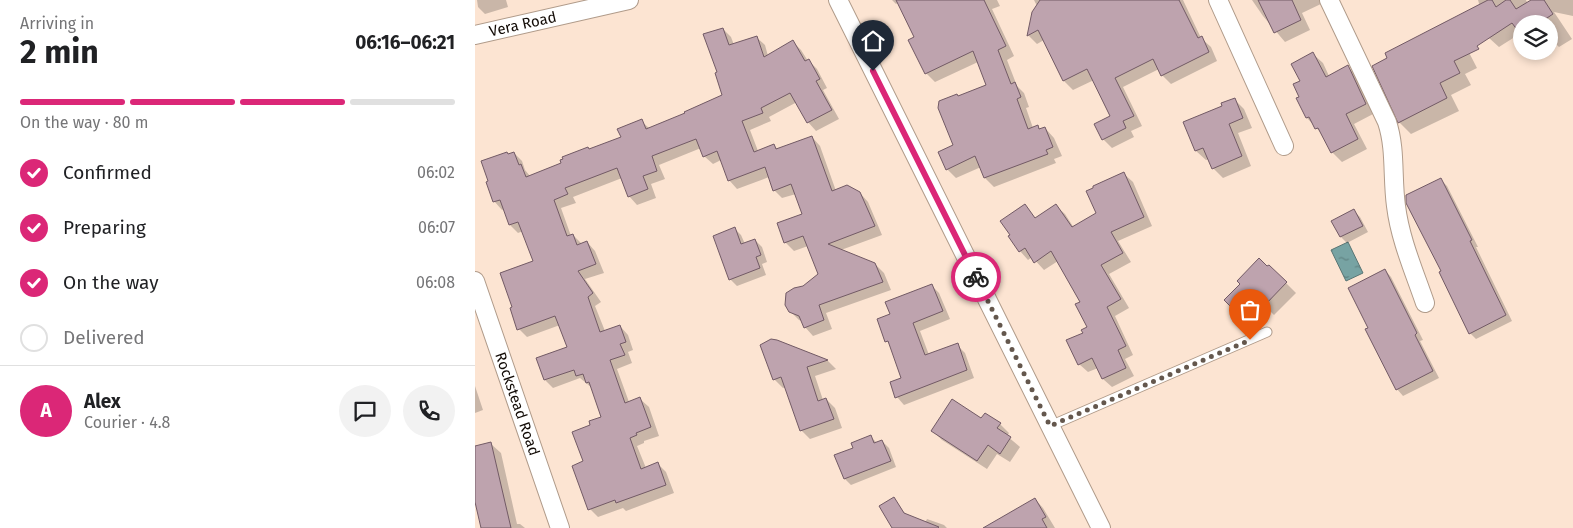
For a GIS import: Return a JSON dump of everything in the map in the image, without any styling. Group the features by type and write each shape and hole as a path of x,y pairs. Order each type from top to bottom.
{"street":[{"name":"Vera Road","path":"475,34 629,0"},
{"path":"838,0 1101,528"},
{"path":"1218,0 1284,146"},
{"path":"1329,0 1392,136 1396,208 1403,238 1425,302"},
{"name":"Rockstead Road","path":"475,281 560,528"}],"lane":[{"path":"1050,426 1267,332"}],"water":[{"path":"1348,242 1363,273 1346,281 1331,250"}],"building":[{"path":"896,0 984,0 1006,46 998,50 1011,84 1015,82 1021,97 1017,99 1028,129 1038,125 1039,129 1045,127 1053,147 1046,150 1048,154 984,178 975,156 946,170 938,152 953,145 938,108 939,101 986,85 973,51 925,74 908,40 914,37"},
{"path":"1040,0 1179,0 1198,38 1202,36 1209,52 1161,76 1153,59 1115,78 1134,116 1123,121 1126,128 1102,140 1094,124 1110,116 1087,69 1063,81 1038,30 1027,36 1032,12"},
{"path":"1258,0 1292,0 1301,20 1274,33"},
{"path":"1488,0 1492,0 1496,7 1506,0 1510,0 1516,9 1531,0 1544,0 1553,14 1513,15 1513,24 1512,23 1477,46 1479,49 1454,61 1460,73 1440,83 1447,98 1398,123 1372,66 1387,58 1385,53"},
{"path":"723,28 729,45 757,36 764,57 793,40 805,61 809,59 820,79 816,81 832,110 807,123 790,93 761,108 763,113 742,121 754,152 774,144 776,149 812,136 832,191 847,185 860,192 875,226 828,244 875,263 883,282 819,305 824,320 804,328 799,316 789,312 785,305 786,293 794,288 803,286 818,274 803,236 784,243 777,223 802,214 791,184 773,191 765,167 728,181 717,151 703,157 696,139 652,156 657,171 643,176 648,189 628,197 617,168 565,188 568,194 554,200 567,236 573,234 577,245 587,241 596,264 578,271 593,293 588,297 600,332 620,325 626,342 620,344 625,355 610,360 625,403 640,397 651,427 636,433 637,435 630,438 641,469 658,462 666,485 616,503 615,500 588,510 572,466 583,461 572,432 590,425 589,421 601,417 589,382 586,383 583,374 576,376 574,370 544,380 536,358 567,347 555,316 517,330 510,308 512,307 500,273 533,261 518,222 509,225 500,200 493,202 481,161 507,152 508,154 514,152 526,177 561,163 562,157 621,137 617,129 642,119 646,129 722,95 715,73 717,72 703,34"},
{"path":"1313,52 1326,77 1348,65 1366,104 1346,114 1358,139 1331,153 1318,128 1315,129 1309,117 1306,118 1296,98 1299,97 1293,84 1300,81 1291,64"},
{"path":"1235,98 1243,118 1229,124 1242,156 1212,169 1203,148 1195,151 1183,122 1222,106 1221,103"},
{"path":"1124,172 1144,217 1111,232 1123,253 1101,265 1121,299 1107,307 1126,346 1118,350 1126,368 1102,379 1092,358 1078,365 1066,340 1083,333 1081,330 1087,327 1075,304 1080,302 1051,251 1034,263 1025,248 1019,252 1000,221 1025,204 1035,218 1056,204 1072,227 1096,213 1086,191"},
{"path":"1441,178 1506,315 1469,334 1439,272 1441,271 1406,203 1406,195"},
{"path":"1354,209 1363,226 1340,237 1331,221"},
{"path":"735,227 741,244 755,239 761,255 756,257 760,268 729,280 713,236"},
{"path":"1259,258 1287,282 1263,307 1256,300 1240,316 1224,300 1240,284 1237,281"},
{"path":"1385,269 1417,333 1415,335 1433,371 1396,390 1365,329 1368,328 1348,288"},
{"path":"932,284 943,311 913,323 925,355 958,343 967,370 895,398 890,382 901,378 888,341 885,342 877,319 890,314 885,302"},
{"path":"771,339 828,360 807,367 818,401 826,398 834,419 800,431 781,377 773,380 760,345"},
{"path":"952,399 981,418 985,413 1001,423 997,428 1011,437 1000,454 988,445 977,461 931,431"},
{"path":"871,435 874,443 882,440 891,461 844,479 834,455 853,448 851,443"},
{"path":"491,442 511,528 481,528 475,502 475,446"},
{"path":"894,497 904,513 939,527 892,528 879,506"},
{"path":"1035,498 1046,517 1042,519 1047,528 983,528"}],"way so far":[{"path":"976,277 1050,426 1250,340"}],"route":[{"path":"873,71 976,277"}]}
